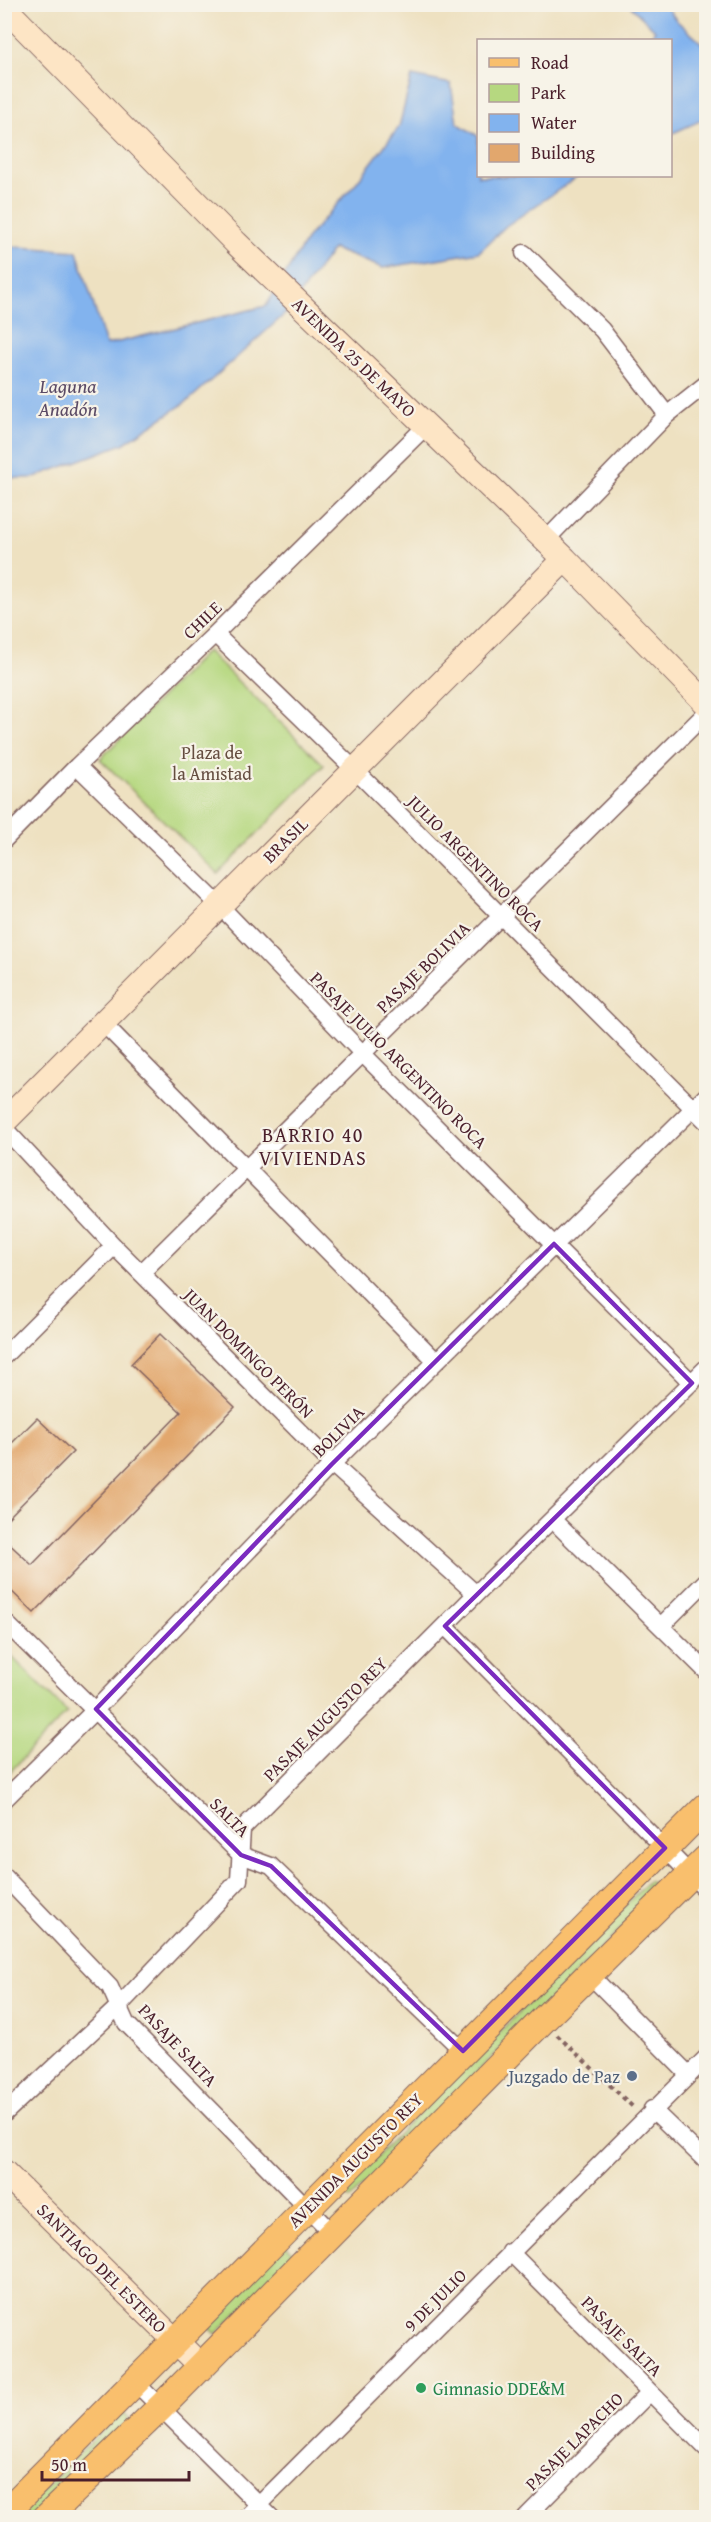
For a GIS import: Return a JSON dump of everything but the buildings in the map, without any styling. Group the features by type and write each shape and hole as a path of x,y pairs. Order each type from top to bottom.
{"main road":[{"name":"AVENIDA AUGUSTO REY","path":"4,2514 706,1807"},
{"name":"AVENIDA AUGUSTO REY","path":"46,2517 161,2407 589,1974 701,1874"}],"street":[{"name":"AVENIDA 25 DE MAYO","path":"4,7 236,243 566,559 706,702"},
{"path":"524,253 602,330 668,415"},
{"path":"546,540 668,415 704,391"},
{"name":"CHILE","path":"4,840 426,426"},
{"name":"BRASIL","path":"4,1122 566,559"},
{"name":"JULIO ARGENTINO ROCA","path":"215,634 355,770 706,1121"},
{"name":"PASAJE BOLIVIA","path":"141,1273 706,713"},
{"name":"PASAJE JULIO ARGENTINO ROCA","path":"77,766 220,906 692,1383"},
{"path":"103,1023 245,1170 436,1361"},
{"name":"BOLIVIA","path":"4,1800 96,1709 332,1464 706,1096"},
{"name":"JUAN DOMINGO PERÓN","path":"4,1128 114,1246 332,1464 476,1594"},
{"path":"4,1356 114,1246"},
{"name":"PASAJE AUGUSTO REY","path":"4,2114 119,2006 239,1880 242,1829 706,1368"},
{"path":"553,1520 662,1625 706,1671"},
{"path":"662,1625 706,1581"},
{"name":"SALTA","path":"4,1621 96,1709 241,1856 271,1866 463,2052"},
{"path":"445,1626 665,1848 701,1874"},
{"name":"PASAJE SALTA","path":"4,1875 110,1987 126,2023 332,2234"},
{"path":"589,1974 689,2075"},
{"name":"9 DE JULIO","path":"246,2517 652,2109 706,2058"},
{"path":"652,2109 706,2161"},
{"name":"SANTIAGO DEL ESTERO","path":"4,2172 200,2365"},
{"name":"PASAJE SALTA","path":"510,2252 706,2448"},
{"path":"136,2383 272,2517"},
{"name":"PASAJE LAPACHO","path":"525,2517 650,2392"}],"path":[{"path":"542,2021 632,2108 652,2109"}],"highlighted area":[{"path":"554,1244 692,1383 445,1626 665,1848 463,2051 271,1866 241,1855 96,1709 332,1464"}],"green space":[{"name":"Plaza de la Amistad","path":"207,651 324,765 218,874 100,759"},
{"path":"5,1650 67,1712 4,1777"},
{"path":"649,1881 660,1890 350,2199 341,2192"},
{"path":"285,2245 296,2255 216,2334 206,2324"},
{"path":"122,2412 131,2420 33,2517 15,2518"}],"water":[{"path":"629,5 665,5 677,21 706,47 706,118 672,134 672,39 649,39 655,30"},
{"name":"Laguna Anadón","path":"412,76 451,84 457,123 477,135 477,177 578,177 506,226 479,252 383,268 333,249 285,314 188,401 123,444 32,478 5,478 4,246 77,251 106,345 266,306 308,237 356,183 399,127"}],"place":[{"name":"Juzgado de Paz","path":"632,2076"},
{"name":"Gimnasio DDE&M","path":"421,2388"}],"district":[{"name":"BARRIO 40 VIVIENDAS","path":"313,1146"}]}
